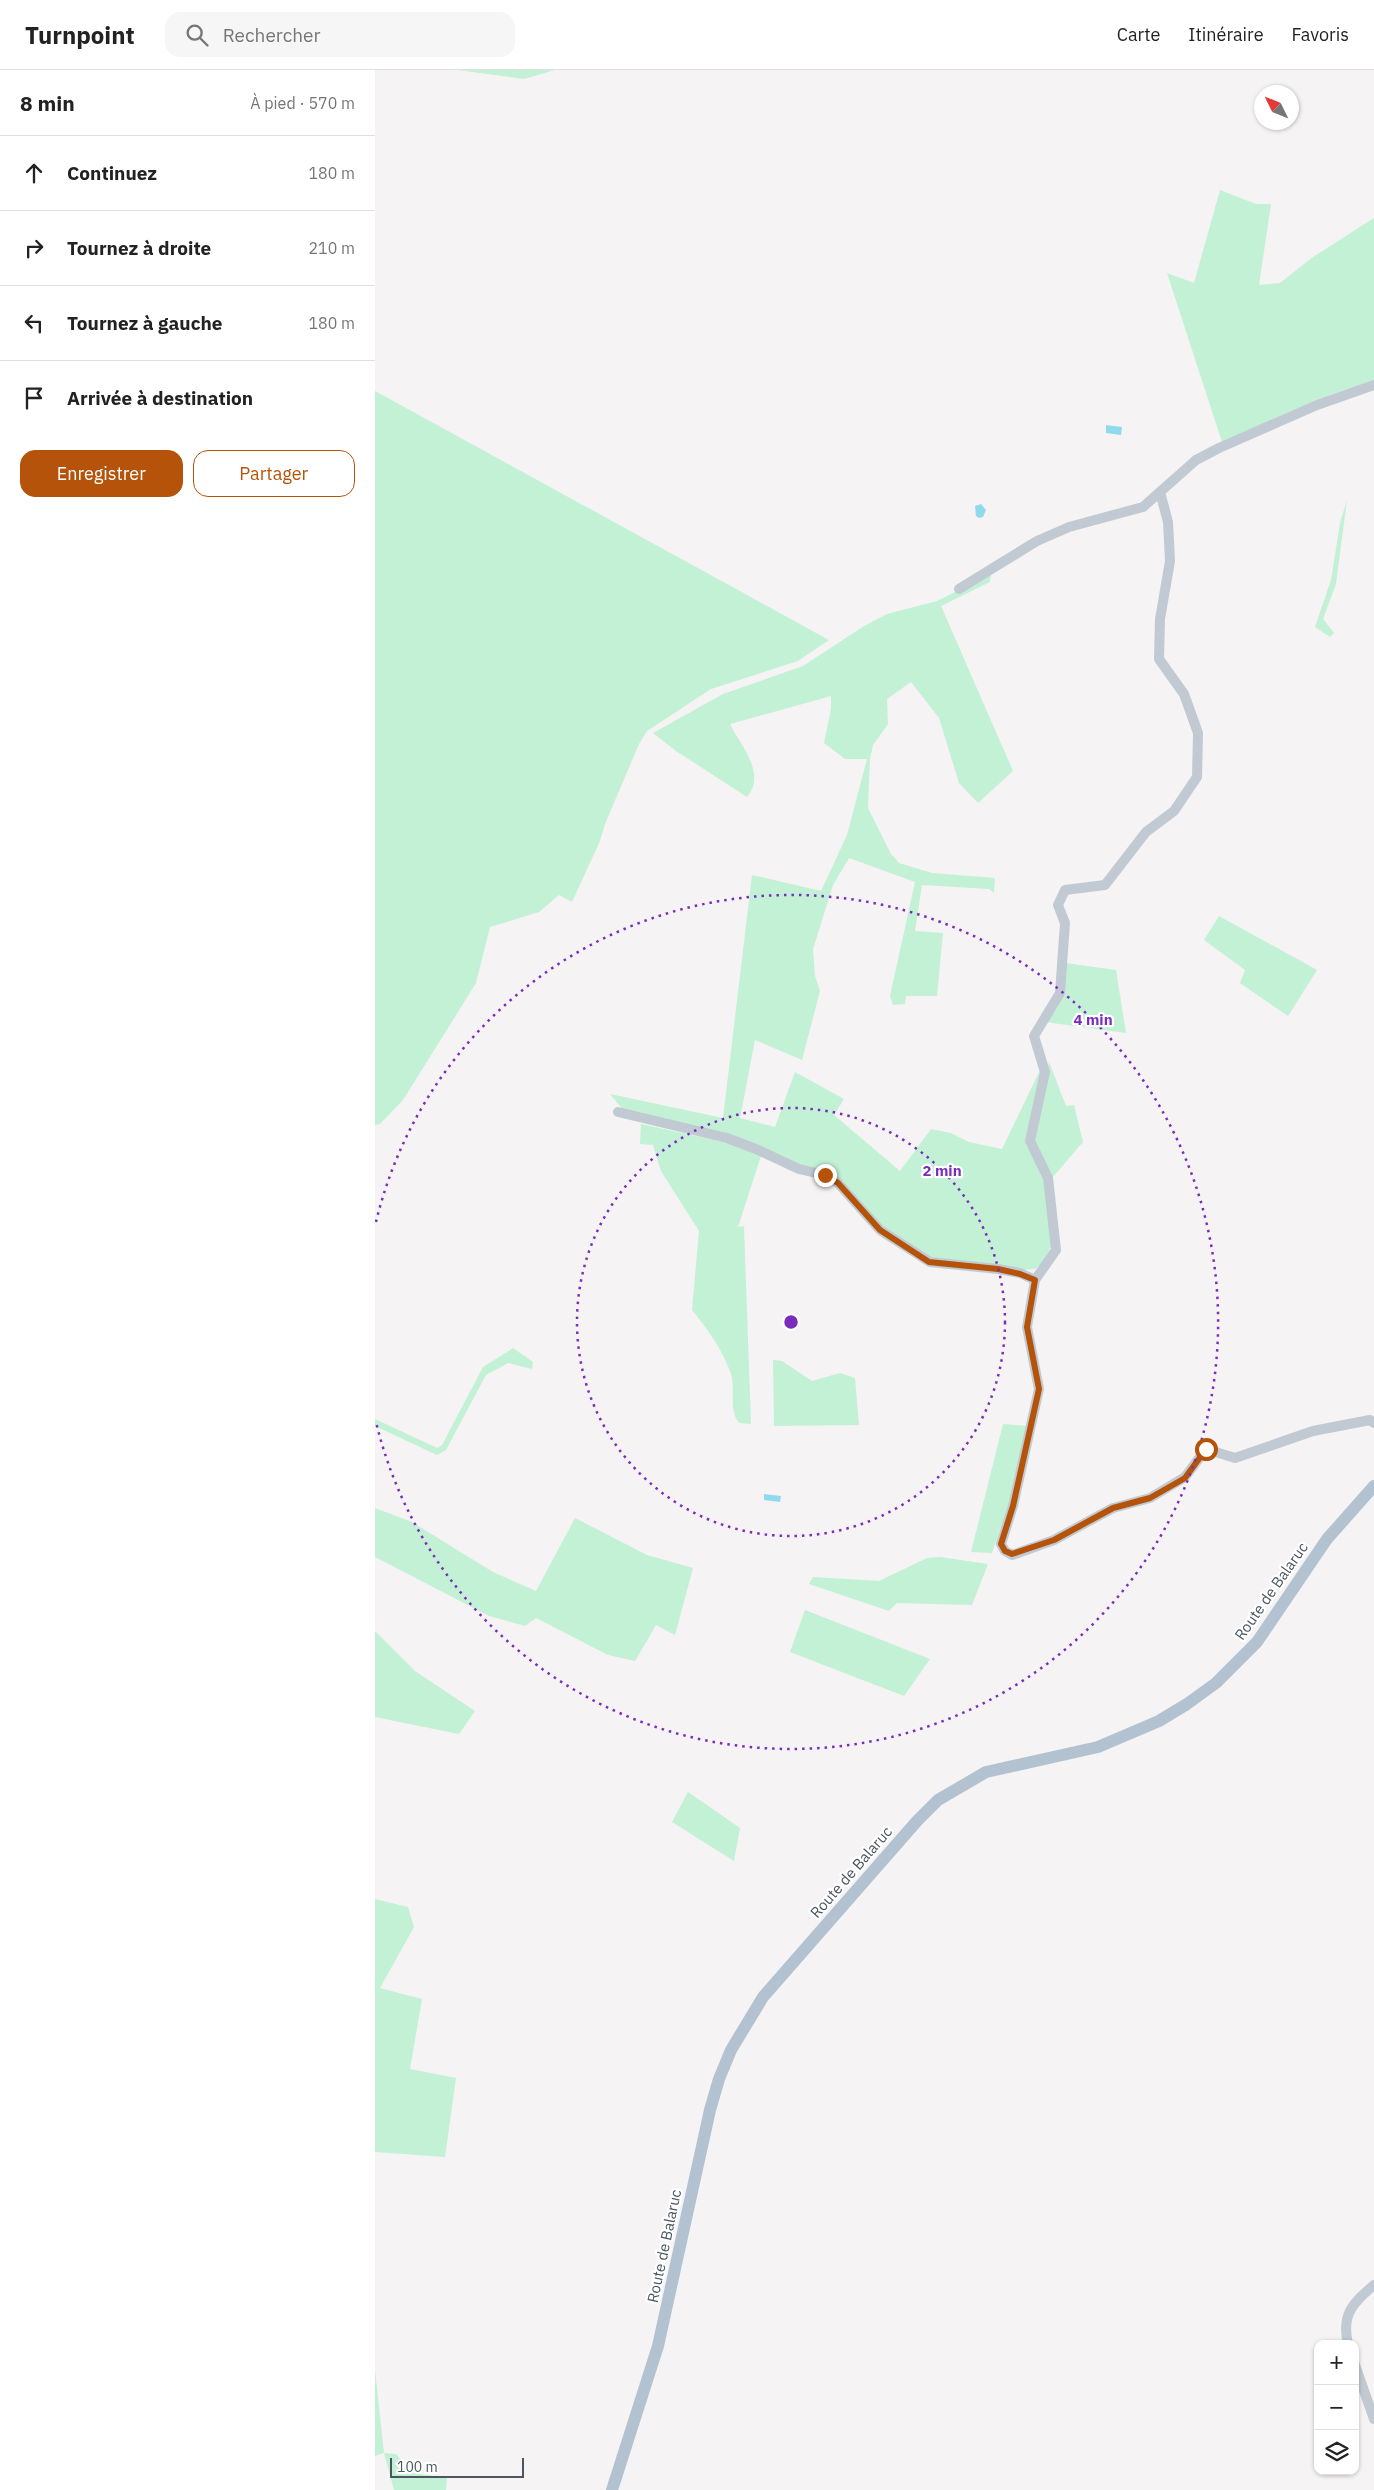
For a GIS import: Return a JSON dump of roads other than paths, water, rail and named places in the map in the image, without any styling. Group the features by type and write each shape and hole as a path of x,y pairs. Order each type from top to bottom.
{"main road":[{"name":"Route de Balaruc","path":"612,2490 658,2346 710,2110 719,2079 731,2050 763,1997 917,1821 938,1800 986,1772 1011,1765 1067,1755 1130,1735 1159,1721 1216,1683 1257,1642 1327,1539 1374,1486"}],"street":[{"path":"959,589 1037,541 1069,526 1132,512 1143,507 1195,460 1219,448 1317,405 1374,385"},
{"path":"1160,492 1169,522 1170,560 1160,619 1159,659 1184,694 1197,733 1197,777 1174,811 1145,832 1105,886 1065,890 1058,905 1065,923 1060,993 1034,1036 1045,1072 1030,1141 1048,1178 1056,1250 1035,1280 1027,1327 1039,1389 1013,1506 1001,1544 1005,1551 1012,1554 1054,1540 1113,1508 1150,1498 1185,1478 1206,1449 1235,1458 1313,1431 1370,1420 1374,1423"},
{"path":"618,1112 727,1138 799,1169 825,1175 838,1183 880,1230 929,1262 998,1269 1035,1280"},
{"path":"1347,2340 1345,2324 1349,2312 1358,2299 1374,2285"},
{"path":"1359,2376 1374,2419"}],"water":[{"path":"1106,425 1122,427 1121,435 1106,433"},
{"path":"981,504 986,510 983,517 979,518 976,516 975,506"},
{"path":"764,1494 781,1496 780,1502 764,1500"}]}
